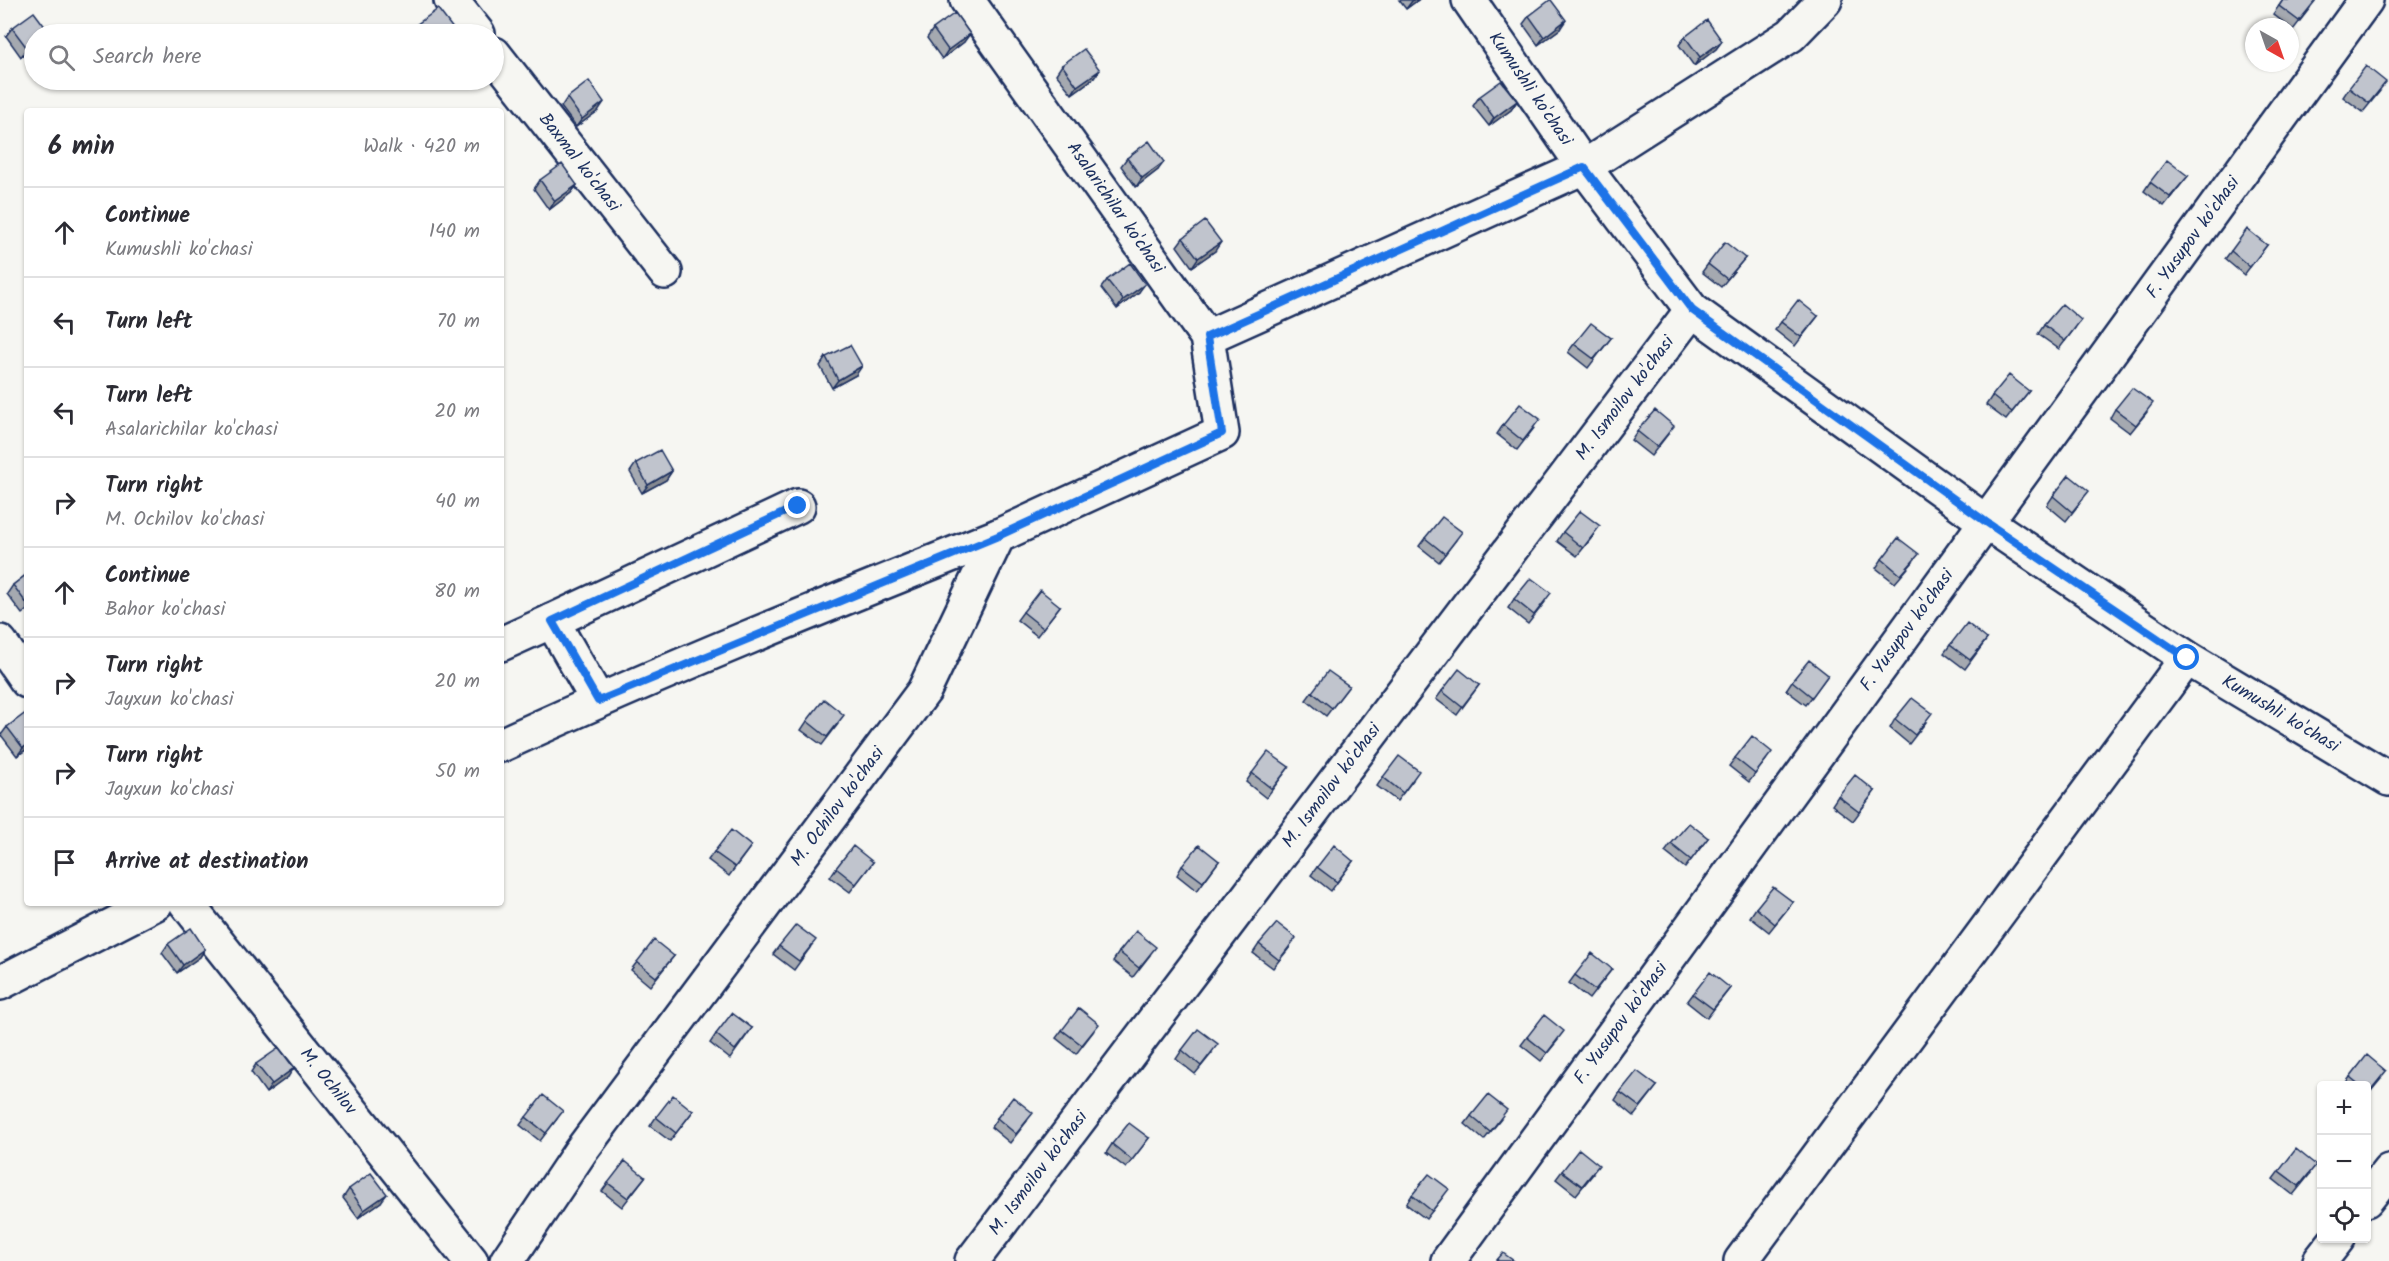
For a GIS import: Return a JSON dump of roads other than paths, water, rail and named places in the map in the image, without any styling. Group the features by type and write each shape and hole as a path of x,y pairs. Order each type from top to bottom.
{"street":[{"path":"451,0 470,24"},
{"name":"Asalarichilar ko'chasi","path":"967,0 1207,337 1222,433 998,536"},
{"name":"Kumushli ko'chasi","path":"1469,0 1584,167 1692,310 1986,522 2187,658 2389,779"},
{"path":"1207,337 1584,167 1791,35 1825,0"},
{"name":"F. Yusupov ko'chasi","path":"1448,1261 2366,0"},
{"name":"Baxmal ko'chasi","path":"504,67 665,272"},
{"name":"M. Ismoilov ko'chasi","path":"972,1261 1692,310"},
{"path":"504,643 798,506"},
{"path":"504,744 598,701 831,603 998,536"},
{"name":"M. Ochilov ko'chasi","path":"507,1261 580,1152 924,691 998,536"},
{"path":"552,621 598,701"},
{"path":"0,642 24,677"},
{"path":"1741,1261 2187,658"},
{"path":"0,983 150,906"},
{"name":"M. Ochilov","path":"188,906 471,1261"},
{"path":"2371,1195 2389,1171"},
{"path":"2320,1261 2334,1243"}]}
